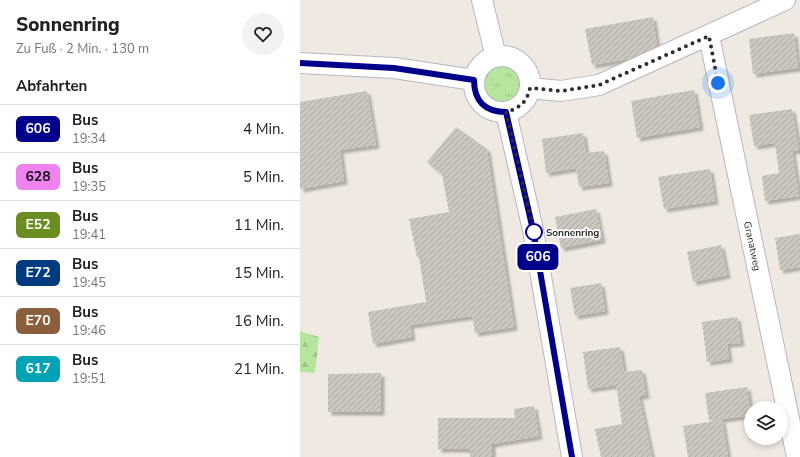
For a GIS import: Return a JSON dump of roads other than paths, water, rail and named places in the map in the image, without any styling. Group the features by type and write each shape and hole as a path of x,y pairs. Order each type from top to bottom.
{"street":[{"path":"482,0 496,57"},
{"path":"530,88 561,91 599,85 785,0"},
{"name":"Granatweg","path":"709,36 797,457"},
{"path":"505,56 522,63 529,75 530,88 528,97 523,104 515,110 497,112 489,109 482,104 474,89 476,73 484,62 496,57 505,56"},
{"path":"300,63 394,68 474,80"},
{"path":"506,112 533,230 572,457"}],"place":[{"name":"Sonnenring","path":"534,232"}]}
